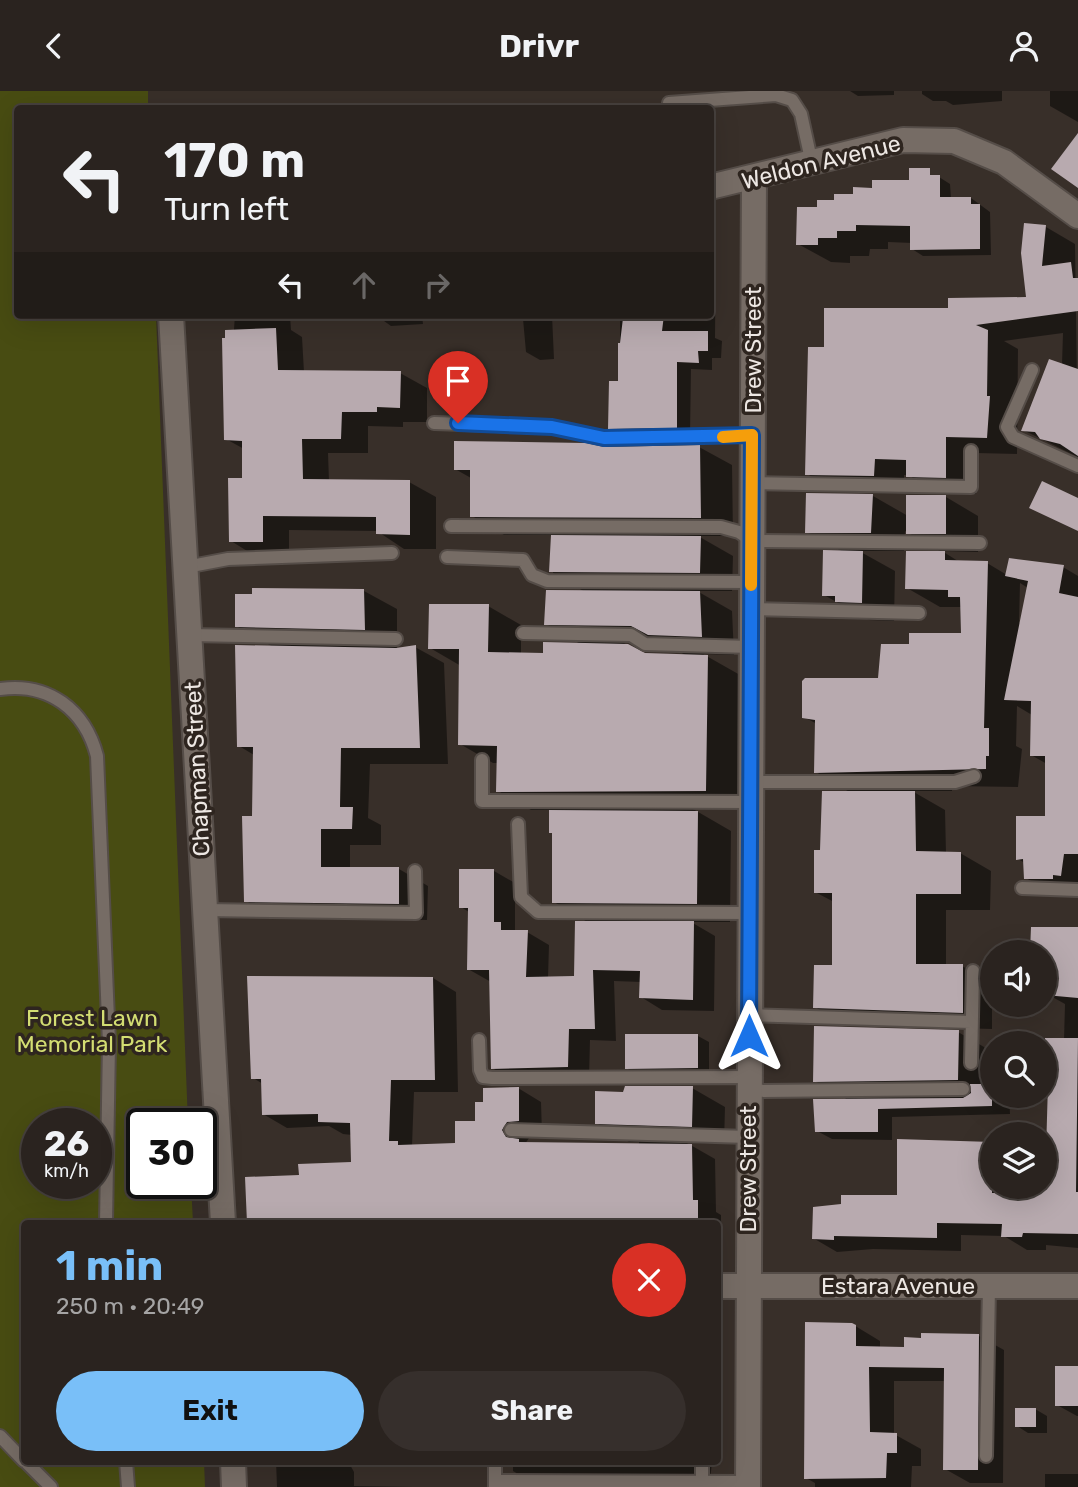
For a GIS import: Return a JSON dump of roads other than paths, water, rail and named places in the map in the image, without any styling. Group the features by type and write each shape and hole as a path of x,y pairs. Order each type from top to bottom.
{"street":[{"name":"Weldon Avenue","path":"714,186 754,179 903,139 954,141 1004,162 1078,216"},
{"name":"Drew Street","path":"748,1485 754,179"},
{"name":"Chapman Street","path":"171,319 223,1220"},
{"name":"Estara Avenue","path":"721,1286 1078,1286"},
{"path":"233,1465 234,1487"}],"lane":[{"path":"669,103 776,96 792,100 801,114 812,164"},
{"path":"1032,370 1007,427 1013,437 1078,466"},
{"path":"434,423 552,427 604,438 752,435"},
{"path":"752,483 971,487 971,451"},
{"path":"451,526 721,527 739,532 752,541 980,543"},
{"path":"186,567 228,559 392,553"},
{"path":"447,557 523,561 532,575 547,581 751,582"},
{"path":"751,609 919,613"},
{"path":"523,633 631,635 645,644 751,647"},
{"path":"189,635 396,639"},
{"path":"0,689 24,688 60,699 88,727 97,756 109,1032 106,1220"},
{"path":"482,760 482,801 526,804 955,782 974,776"},
{"path":"518,824 521,897 538,912 750,913"},
{"path":"205,910 416,913 415,871"},
{"path":"1022,888 1078,890"},
{"path":"971,1063 972,971"},
{"path":"750,1015 971,1022"},
{"path":"480,1040 480,1070 483,1077 492,1078 963,1089"},
{"path":"511,1130 749,1137"},
{"path":"986,1456 989,1286"},
{"path":"0,1436 21,1457"},
{"path":"29,1465 51,1487"},
{"path":"126,1465 128,1487"},
{"path":"495,1465 495,1484 748,1485"},
{"path":"702,1465 702,1485"}],"park label":[{"name":"Forest Lawn Memorial Park","path":"92,1031"}]}
